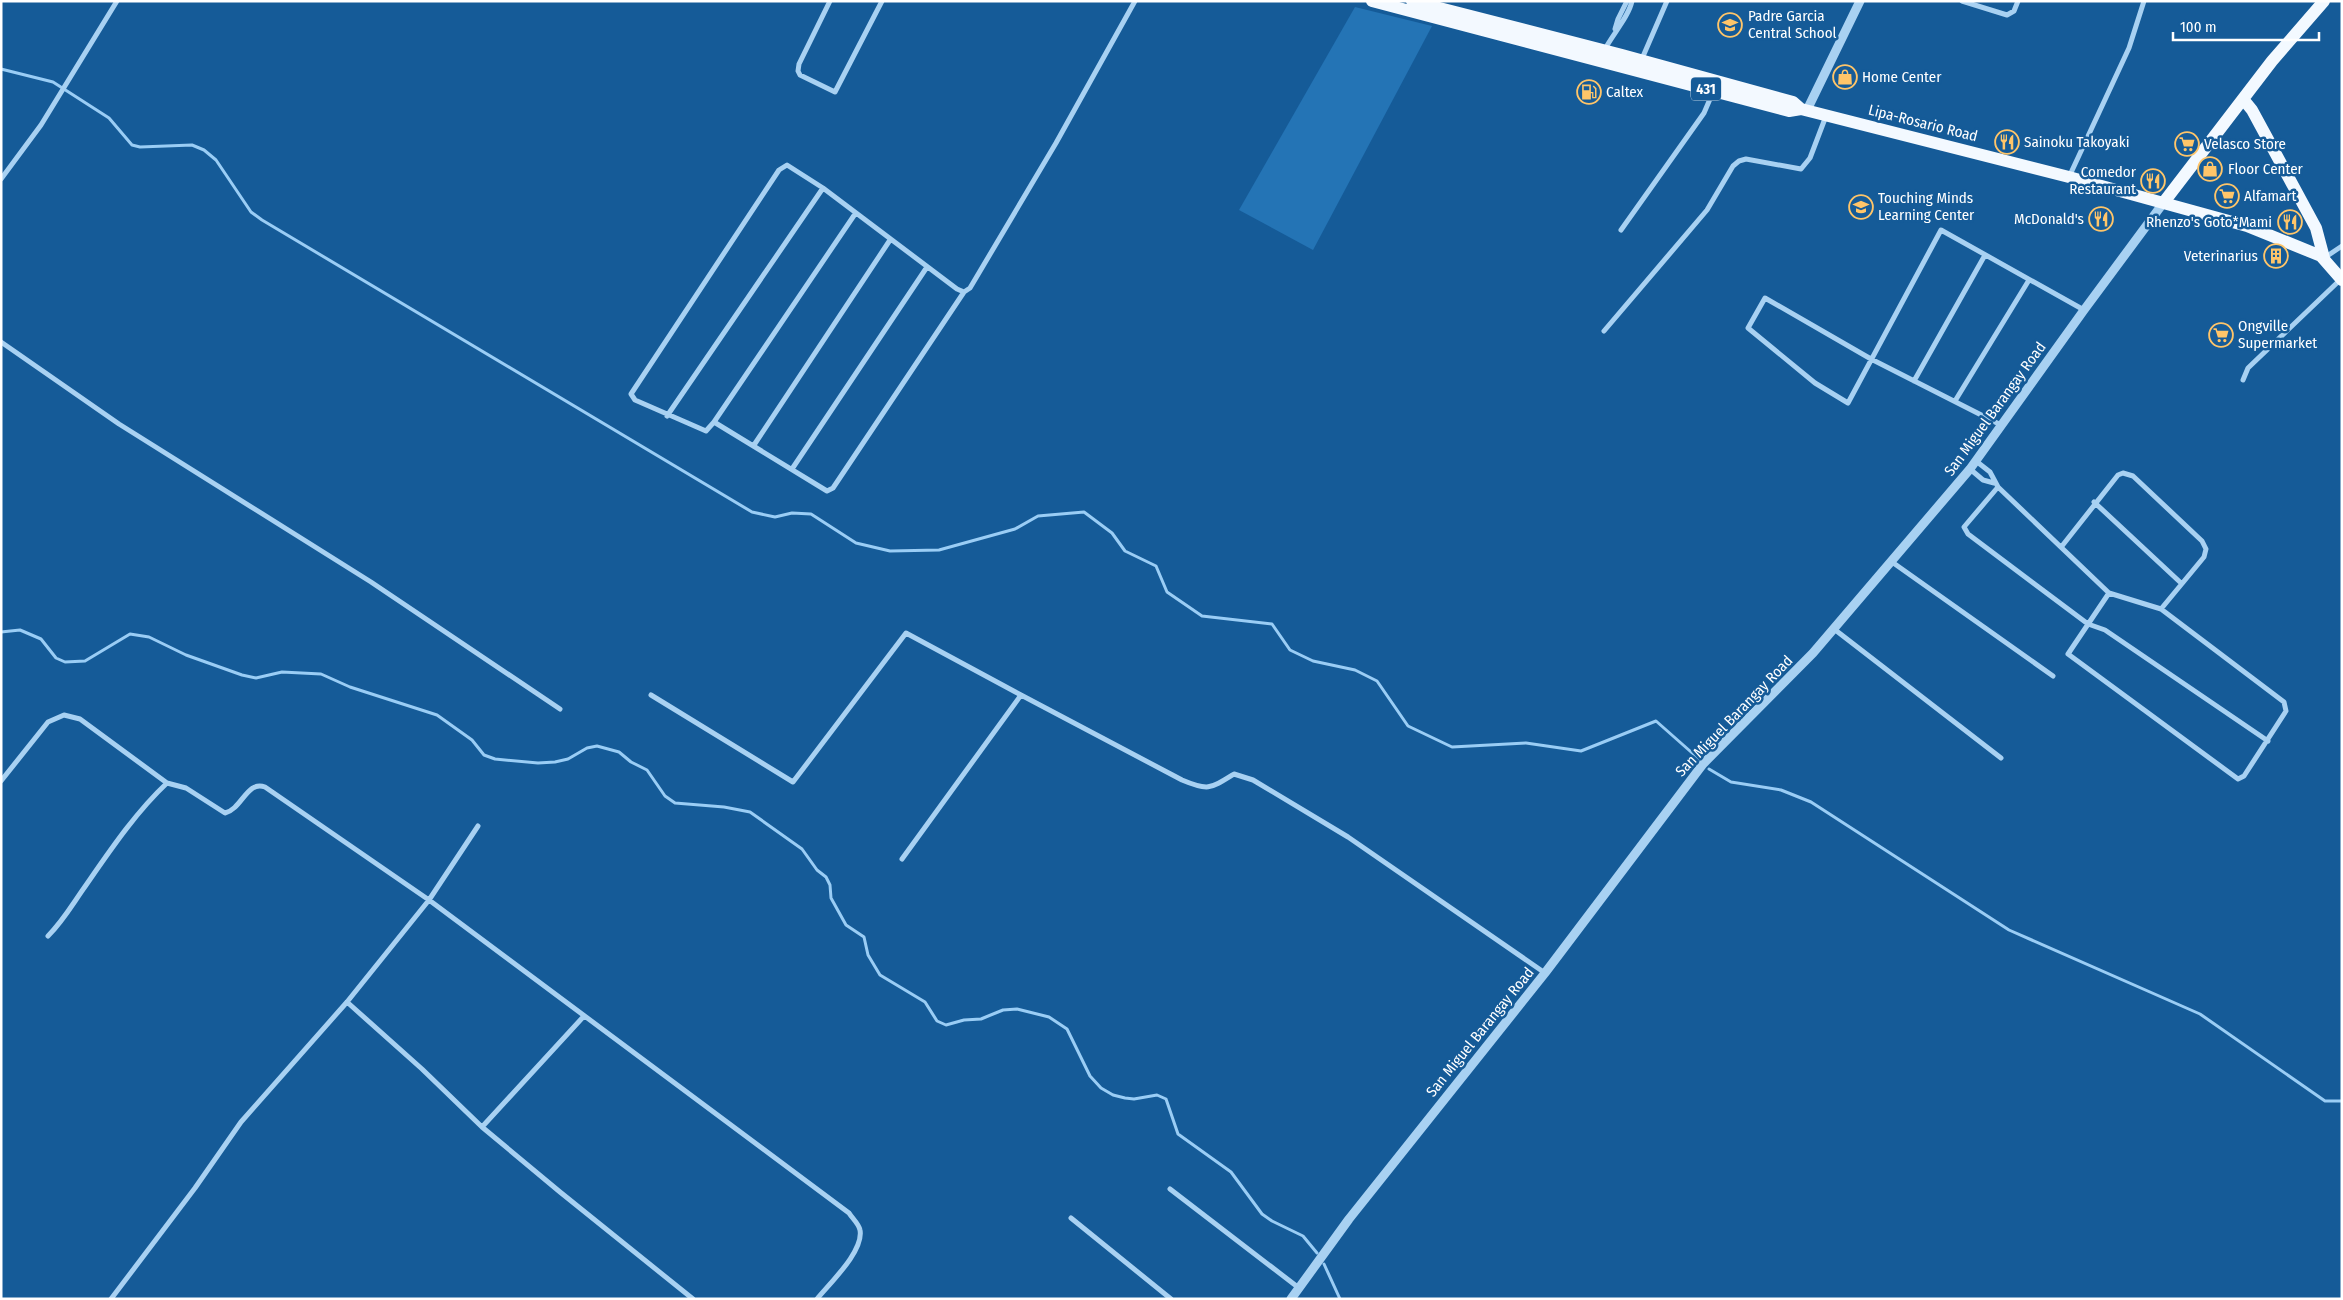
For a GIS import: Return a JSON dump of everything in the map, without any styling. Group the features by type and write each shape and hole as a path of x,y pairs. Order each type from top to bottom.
{"main road":[{"name":"Lipa-Rosario Road","path":"1372,1 1602,56 1715,87 1790,111 1804,110 1826,115 2164,202 2261,231 2324,258 2341,279"},
{"name":"Lipa-Rosario Road","path":"1412,1 1602,56"},
{"path":"2164,202 2272,61 2324,1"},
{"path":"2242,99 2252,110 2316,228 2324,258"}],"street":[{"path":"1,179 41,125 57,95 117,1"},
{"path":"830,1 799,64 798,71 800,75 835,92 882,1"},
{"path":"714,422 827,491 833,488 964,292 970,288 1056,143 1135,1"},
{"path":"1602,56 1627,1"},
{"path":"1615,30 1623,22 1632,1"},
{"path":"1640,66 1666,1"},
{"path":"1804,110 1860,1"},
{"path":"1962,1 2007,15 2014,11 2018,1"},
{"path":"2069,177 2126,56 2144,1"},
{"path":"1621,230 1704,113 1715,87"},
{"path":"1604,331 1707,210 1733,166 1746,159 1801,169 1810,158 1826,115"},
{"path":"855,214 714,422 706,431 667,416 634,400 631,394 634,388 779,170 787,165 823,188 890,240 964,292"},
{"path":"667,416 823,188"},
{"name":"San Miguel Barangay Road","path":"1291,1299 1367,1196 1545,973 1703,764 1813,653 1970,469 2164,202"},
{"path":"2001,424 1871,359 1765,298 1748,328 1815,383 1848,403 1871,359 1941,230 2084,310"},
{"path":"754,445 890,240"},
{"path":"2324,258 2342,246"},
{"path":"1914,381 1985,255"},
{"path":"792,469 927,267"},
{"path":"2243,380 2248,368 2341,279"},
{"path":"1955,401 2029,280"},
{"path":"1,342 119,424 370,582 560,709"},
{"path":"1976,461 1990,472 1994,483 1998,487 2062,546 2109,593 2161,609 2284,702 2286,711 2244,776 2238,779 2072,659 2068,654 2109,593"},
{"path":"1970,469 1983,480 1994,483"},
{"path":"2062,546 2094,502 2118,475 2123,473 2134,476 2202,541 2206,549 2204,557 2161,609"},
{"path":"1998,487 1964,527 1968,534 2088,624 2105,630 2268,741"},
{"path":"2094,502 2182,583"},
{"path":"1892,562 2053,676"},
{"path":"1834,629 2001,758"},
{"path":"651,695 794,782 906,633 1021,696 1182,780 1203,789 1218,784 1234,774 1253,780 1348,837 1545,973"},
{"path":"902,859 1021,696"},
{"path":"1,781 48,722 64,714 80,719 167,783 186,788 225,813 232,810 252,787 260,785 265,787 429,900 849,1213 860,1228 860,1241 852,1255 817,1299"},
{"path":"48,936 65,919 84,888 151,798 167,783"},
{"path":"111,1299 195,1188 241,1122 347,1002 429,900 478,826"},
{"path":"347,1002 482,1126 560,1192 693,1299"},
{"path":"482,1126 584,1016"},
{"path":"1170,1189 1299,1288"},
{"path":"1071,1218 1172,1299"}],"shaded area":[{"path":"1355,7 1432,26 1313,250 1239,210"}],"waterway":[{"path":"1,69 53,82 109,118 132,145 140,147 192,145 204,150 216,160 251,212 262,220 752,512 775,517 792,513 811,514 856,543 890,551 939,550 1015,529 1038,516 1084,512 1112,533 1125,551 1156,566 1167,592 1202,616 1272,624 1290,650 1313,661 1355,670 1377,681 1408,726 1452,747 1526,743 1581,751 1656,721 1699,759"},
{"path":"1,632 20,630 41,639 56,658 65,662 85,661 130,634 149,637 186,655 242,675 256,678 282,672 321,674 350,687 437,715 472,740 484,755 495,759 538,763 555,762 568,759 587,748 597,746 619,752 631,762 647,770 665,796 675,803 724,807 750,812 802,849 817,870 826,877 830,885 831,898 846,925 864,937 868,955 880,975 925,1002 937,1021 946,1025 964,1020 981,1019 1003,1010 1017,1009 1049,1017 1067,1029 1090,1076 1101,1088 1113,1095 1125,1098 1134,1099 1157,1095 1166,1099 1178,1134 1231,1172 1262,1214 1303,1236 1317,1253"},
{"path":"1709,769 1731,782 1781,790 1811,802 2009,930 2200,1014 2325,1101 2342,1101"},
{"path":"1324,1264 1340,1299"}],"place":[{"name":"Padre Garcia Central School","path":"1730,25"},
{"name":"Home Center","path":"1845,77"},
{"name":"Caltex","path":"1589,92"},
{"name":"Sainoku Takoyaki","path":"2007,142"},
{"name":"Velasco Store","path":"2187,144"},
{"name":"Floor Center","path":"2210,169"},
{"name":"Comedor Restaurant","path":"2153,181"},
{"name":"Alfamart","path":"2227,196"},
{"name":"Touching Minds Learning Center","path":"1861,207"},
{"name":"McDonald's","path":"2101,219"},
{"name":"Rhenzo's Goto*Mami","path":"2290,222"},
{"name":"Veterinarius","path":"2276,256"},
{"name":"Ongville Supermarket","path":"2221,335"}]}
